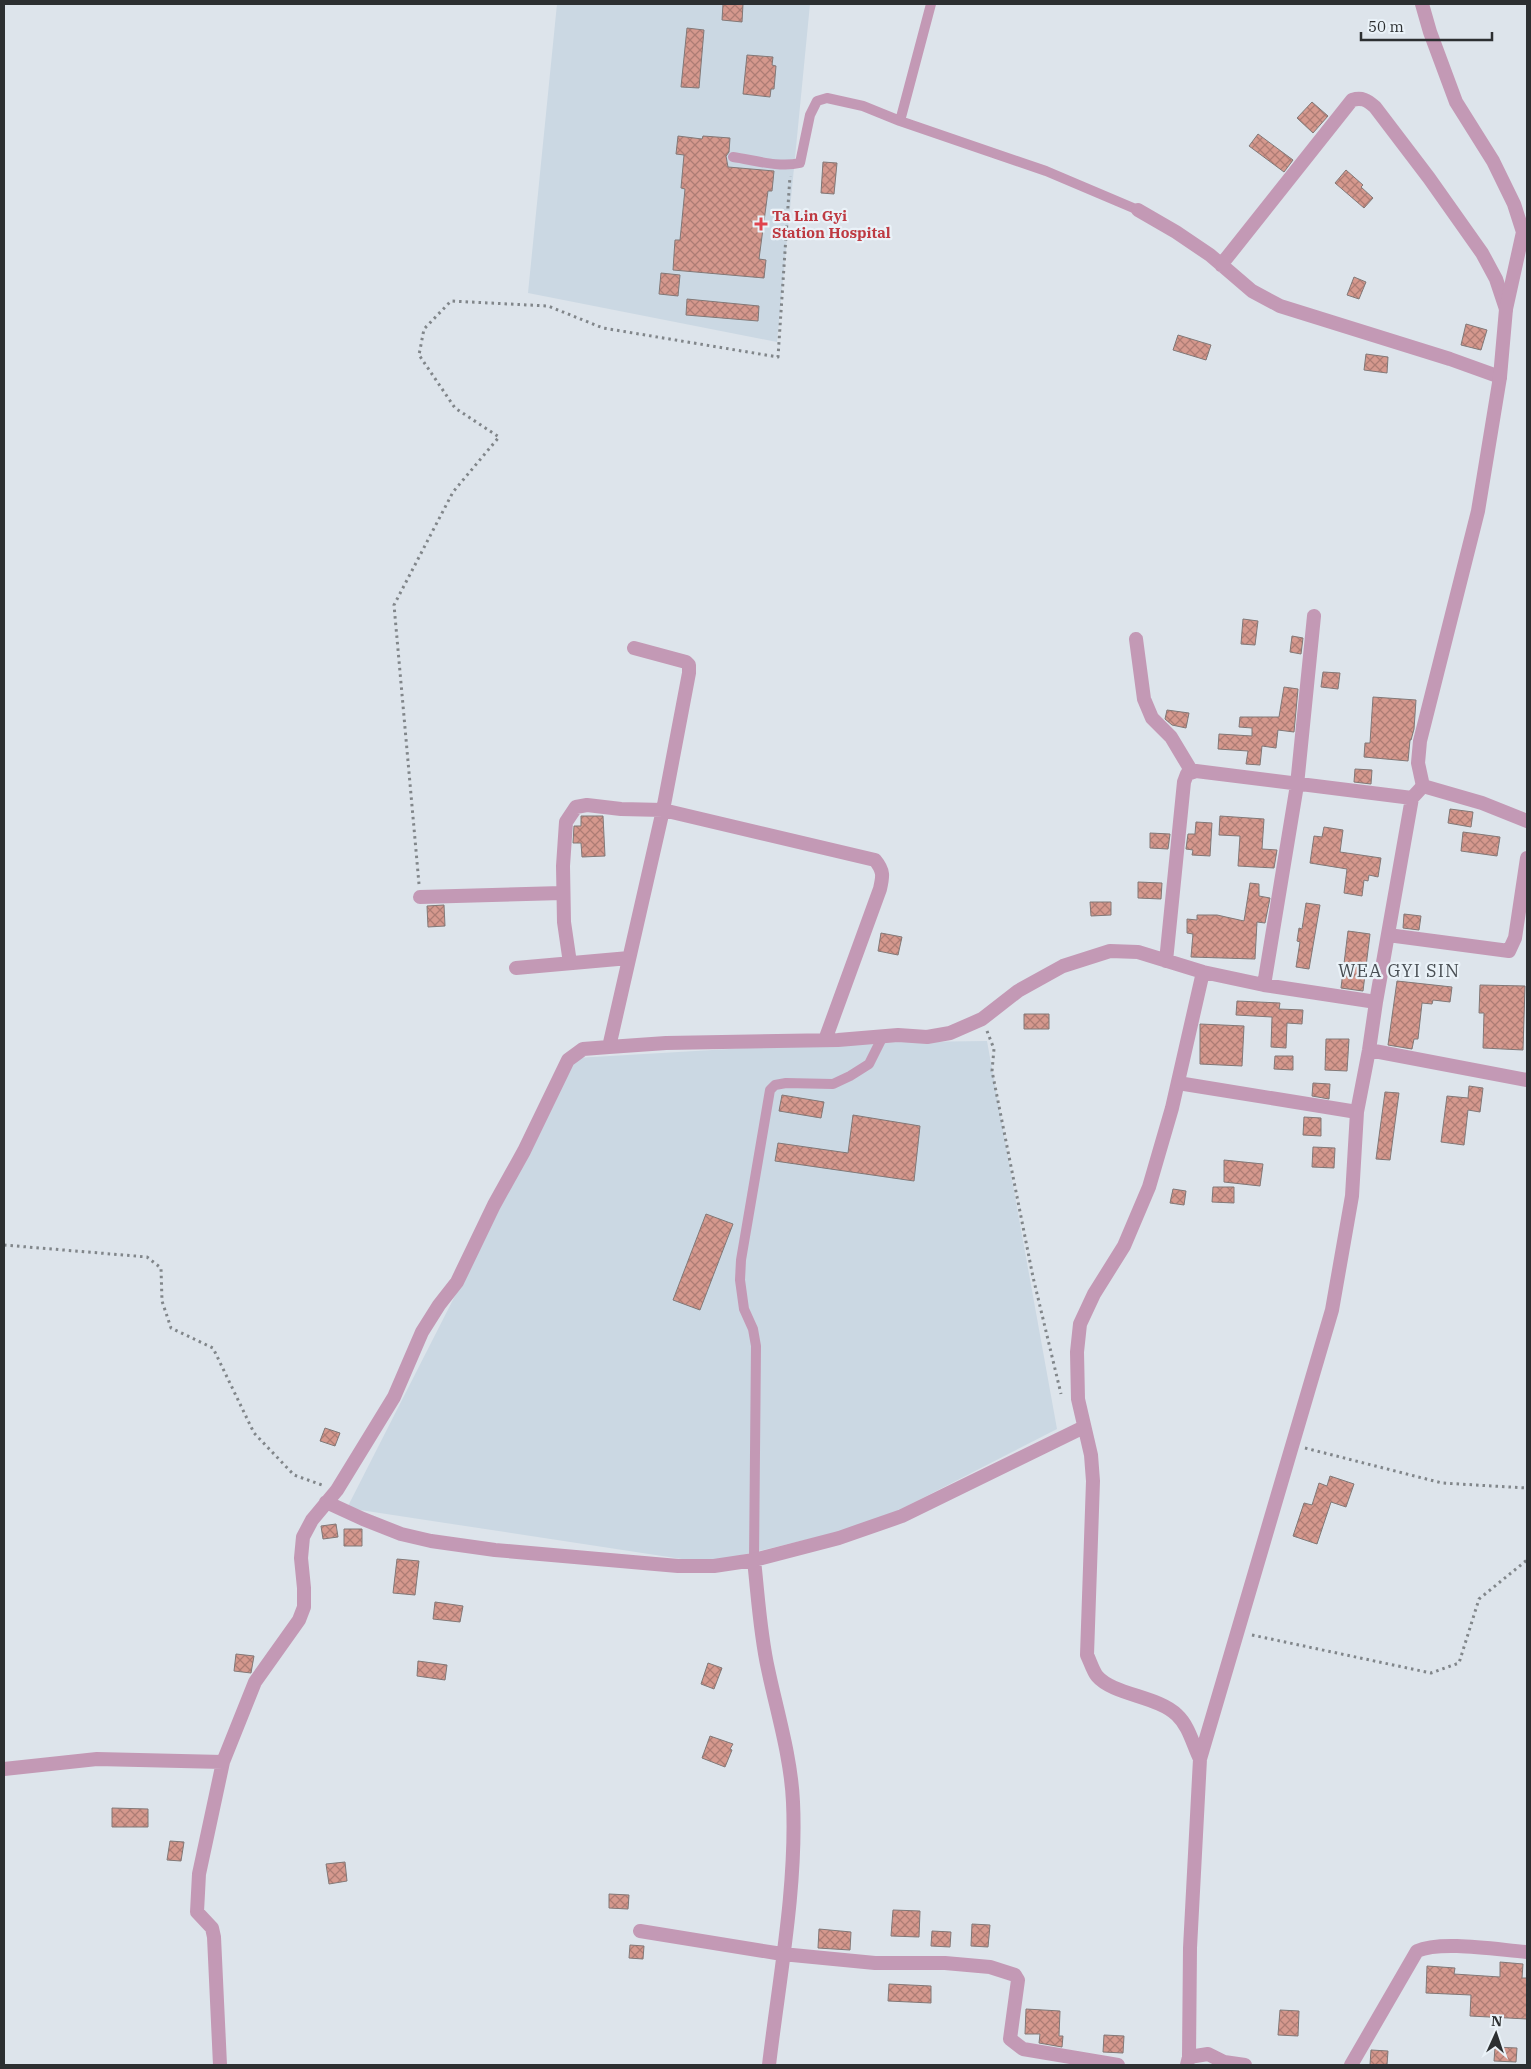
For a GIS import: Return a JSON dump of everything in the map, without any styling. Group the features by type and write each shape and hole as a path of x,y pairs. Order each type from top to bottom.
{"street":[{"path":"1422,4 1430,32 1456,102 1493,161 1525,229 1506,309 1500,377 1478,511 1420,741 1418,763 1423,786"},
{"path":"1221,265 1352,100 1358,98 1366,99 1375,107 1430,178 1482,253 1496,279 1506,309"},
{"path":"1138,210 1210,255 1252,292 1280,306 1500,377"},
{"path":"1264,986 1297,784 1314,616"},
{"path":"1136,639 1144,699 1152,718 1171,736 1192,772"},
{"path":"609,1047 664,810 689,665 686,662 634,648"},
{"path":"1166,961 1184,782 1188,774 1192,772 1412,798"},
{"path":"1245,2065 1224,2062 1208,2054 1188,2061 1190,1948 1200,1759 1332,1310 1343,1256 1352,1196 1357,1112 1376,1002 1412,798 1423,786"},
{"path":"1423,786 1482,803 1527,821"},
{"path":"570,962 562,893 566,822 576,807 587,805 621,809 664,810 875,860 882,868 884,875 825,1040"},
{"path":"1388,935 1509,951 1515,938 1527,858"},
{"path":"420,897 562,893"},
{"path":"220,2065 214,1937 212,1928 197,1912 199,1874 223,1762 255,1682 299,1620 304,1607 301,1558 303,1537 312,1520 337,1490 394,1397 422,1332 456,1282 568,1060 583,1049 609,1047 666,1043 927,1036 950,1033 982,1019 1018,991 1064,966 1110,952 1138,952 1204,972 1264,986 1376,1002"},
{"path":"516,968 629,958"},
{"path":"1200,1759 1184,1723 1176,1713 1106,1682 1097,1676 1087,1655 1093,1481 1091,1455 1078,1399 1077,1352 1080,1324 1094,1294 1124,1246 1149,1187 1178,1083 1204,972"},
{"path":"1369,1050 1527,1080"},
{"path":"1178,1083 1357,1112"},
{"path":"326,1502 402,1534 431,1541 495,1550 678,1566 714,1566 754,1560 839,1538 902,1516 1084,1426"},
{"path":"754,1560 764,1648 790,1775 793,1802 792,1853 768,2065"},
{"path":"4,1769 97,1759 223,1762"},
{"path":"640,1931 782,1954 875,1963 946,1963 990,1967 1016,1975 1018,1980 1010,2039 1023,2049 1118,2065"},
{"path":"1351,2065 1416,1951 1425,1947 1440,1946 1527,1952"}],"lane":[{"path":"900,121 930,4"},
{"path":"732,157 791,165 800,163 810,114 817,101 827,98 863,106 900,121 1046,171 1138,210"},
{"path":"754,1560 753,1497 756,1346 753,1329 744,1309 740,1280 741,1260 770,1090 775,1085 786,1083 833,1084 850,1076 869,1064 883,1036"}],"path":[{"path":"420,897 394,605 453,492 499,437 455,408 419,355 424,329 451,301 548,306 603,328 778,357 791,165"},
{"path":"982,1019 994,1049 992,1071 1033,1276 1063,1402"},
{"path":"4,1245 147,1257 161,1268 162,1301 171,1328 213,1348 254,1433 294,1475 337,1490"},
{"path":"1292,1445 1442,1484 1527,1488"},
{"path":"1237,1632 1431,1673 1459,1663 1479,1599 1527,1560"}],"shaded area":[{"path":"557,4 810,4 777,342 528,293"},
{"path":"987,1041 1057,1429 872,1524 708,1563 347,1508 576,1058 834,1043"}],"building":[{"path":"723,4 743,4 742,22 722,20"},
{"path":"687,28 704,30 699,88 681,87"},
{"path":"747,55 773,57 772,65 776,66 774,89 771,89 770,97 743,94"},
{"path":"1312,102 1328,116 1313,133 1297,118"},
{"path":"1258,134 1293,160 1284,172 1249,146"},
{"path":"678,136 702,139 703,136 730,138 729,152 726,156 728,167 774,171 772,191 768,191 759,259 766,260 764,278 673,270 675,240 680,240 685,189 681,188 684,155 676,154"},
{"path":"823,162 837,163 834,194 821,193"},
{"path":"1346,170 1363,185 1361,187 1373,198 1364,208 1335,183"},
{"path":"661,273 680,275 678,296 659,294"},
{"path":"1354,277 1366,282 1359,299 1347,295"},
{"path":"687,299 759,306 758,321 686,315"},
{"path":"1466,324 1487,330 1481,350 1461,345"},
{"path":"1178,335 1211,345 1206,360 1173,350"},
{"path":"1366,354 1388,357 1387,373 1364,370"},
{"path":"1243,619 1258,621 1255,645 1241,644"},
{"path":"1292,636 1303,638 1301,654 1290,652"},
{"path":"1323,672 1340,673 1338,689 1321,687"},
{"path":"1284,687 1298,689 1294,732 1278,730 1276,748 1262,746 1260,765 1246,764 1248,751 1218,749 1219,734 1252,736 1252,728 1239,727 1240,717 1279,717"},
{"path":"1373,697 1416,700 1414,729 1410,740 1408,761 1364,757 1365,743 1370,743"},
{"path":"1167,710 1189,713 1186,728 1172,725 1165,719"},
{"path":"1355,769 1372,770 1371,784 1354,782"},
{"path":"1450,809 1473,812 1471,827 1448,823"},
{"path":"581,816 603,816 605,856 582,857 581,843 573,843 574,826 581,826"},
{"path":"1220,816 1264,819 1262,849 1277,850 1274,868 1238,866 1240,836 1219,835"},
{"path":"1196,822 1212,823 1210,856 1192,855 1193,850 1186,849 1188,834 1195,834"},
{"path":"1324,827 1343,830 1340,852 1381,858 1378,877 1369,875 1368,881 1364,880 1362,896 1344,893 1347,869 1310,863 1314,836 1322,837"},
{"path":"1463,832 1500,837 1497,856 1461,851"},
{"path":"1150,833 1170,834 1168,849 1150,848"},
{"path":"1138,882 1162,883 1161,899 1138,898"},
{"path":"1250,883 1259,884 1259,896 1270,898 1265,923 1257,922 1255,959 1191,957 1193,934 1187,933 1187,919 1197,920 1197,915 1217,915 1244,921"},
{"path":"1090,902 1111,902 1111,915 1091,916"},
{"path":"1306,903 1320,905 1309,969 1296,967 1300,942 1297,941 1299,928 1302,929"},
{"path":"444,905 445,926 428,927 427,906"},
{"path":"1404,914 1421,916 1419,930 1403,928"},
{"path":"1348,931 1370,934 1363,991 1341,988"},
{"path":"881,933 902,937 898,955 878,951"},
{"path":"1397,981 1452,987 1450,1002 1433,1000 1432,1004 1422,1003 1418,1039 1414,1039 1412,1049 1388,1045"},
{"path":"1480,985 1525,986 1523,1050 1483,1048 1484,1013 1479,1013"},
{"path":"1237,1001 1280,1003 1279,1009 1303,1010 1302,1024 1287,1023 1286,1048 1271,1047 1272,1017 1236,1015"},
{"path":"1024,1014 1049,1014 1049,1029 1024,1029"},
{"path":"1200,1024 1244,1026 1242,1066 1200,1064"},
{"path":"1326,1039 1349,1039 1347,1071 1325,1070"},
{"path":"1275,1056 1293,1056 1293,1070 1274,1069"},
{"path":"1313,1083 1330,1084 1329,1099 1312,1096"},
{"path":"1469,1086 1483,1088 1480,1112 1468,1110 1464,1145 1441,1142 1447,1096 1468,1098"},
{"path":"1385,1092 1399,1093 1390,1160 1376,1159"},
{"path":"782,1095 824,1102 821,1118 779,1111"},
{"path":"853,1115 920,1126 914,1181 775,1161 778,1143 848,1153"},
{"path":"1304,1117 1321,1118 1321,1136 1303,1135"},
{"path":"1313,1147 1335,1148 1334,1168 1312,1167"},
{"path":"1224,1160 1263,1164 1260,1186 1224,1182"},
{"path":"1213,1187 1234,1187 1234,1203 1212,1202"},
{"path":"1173,1189 1186,1191 1184,1205 1170,1203"},
{"path":"706,1214 733,1224 700,1310 673,1300"},
{"path":"325,1428 340,1433 335,1446 320,1441"},
{"path":"1330,1476 1354,1484 1346,1507 1331,1502 1317,1544 1293,1536 1304,1503 1312,1505 1319,1483 1327,1486"},
{"path":"336,1524 338,1537 323,1539 321,1526"},
{"path":"344,1529 362,1529 362,1546 344,1546"},
{"path":"397,1559 419,1561 415,1595 393,1593"},
{"path":"435,1602 463,1606 460,1622 433,1619"},
{"path":"236,1654 254,1656 251,1673 234,1671"},
{"path":"418,1661 447,1665 445,1680 417,1676"},
{"path":"708,1663 722,1668 714,1689 701,1684"},
{"path":"710,1736 733,1744 725,1767 702,1758"},
{"path":"112,1808 148,1809 148,1827 112,1827"},
{"path":"170,1841 184,1842 181,1861 167,1860"},
{"path":"345,1862 347,1881 329,1884 326,1864"},
{"path":"609,1894 629,1895 628,1909 609,1908"},
{"path":"893,1910 920,1911 919,1937 891,1936"},
{"path":"972,1924 990,1925 988,1947 971,1946"},
{"path":"819,1929 851,1932 850,1950 818,1948"},
{"path":"932,1931 951,1932 950,1947 931,1946"},
{"path":"630,1945 644,1946 643,1959 629,1958"},
{"path":"1500,1962 1523,1964 1522,1978 1527,1978 1527,2019 1470,2016 1471,1995 1426,1993 1427,1966 1455,1968 1454,1974 1500,1977"},
{"path":"889,1984 931,1986 931,2003 888,2001"},
{"path":"1026,2009 1060,2011 1059,2036 1063,2036 1062,2047 1039,2043 1040,2034 1025,2034"},
{"path":"1280,2010 1299,2011 1298,2036 1278,2035"},
{"path":"1104,2035 1124,2036 1123,2053 1103,2052"},
{"path":"1495,2047 1517,2048 1516,2062 1494,2061"},
{"path":"1371,2050 1388,2051 1387,2065 1370,2065"}],"place":[{"name":"Ta Lin Gyi Station Hospital","path":"761,224"}],"district":[{"name":"WEA GYI SIN","path":"1399,970"}]}
